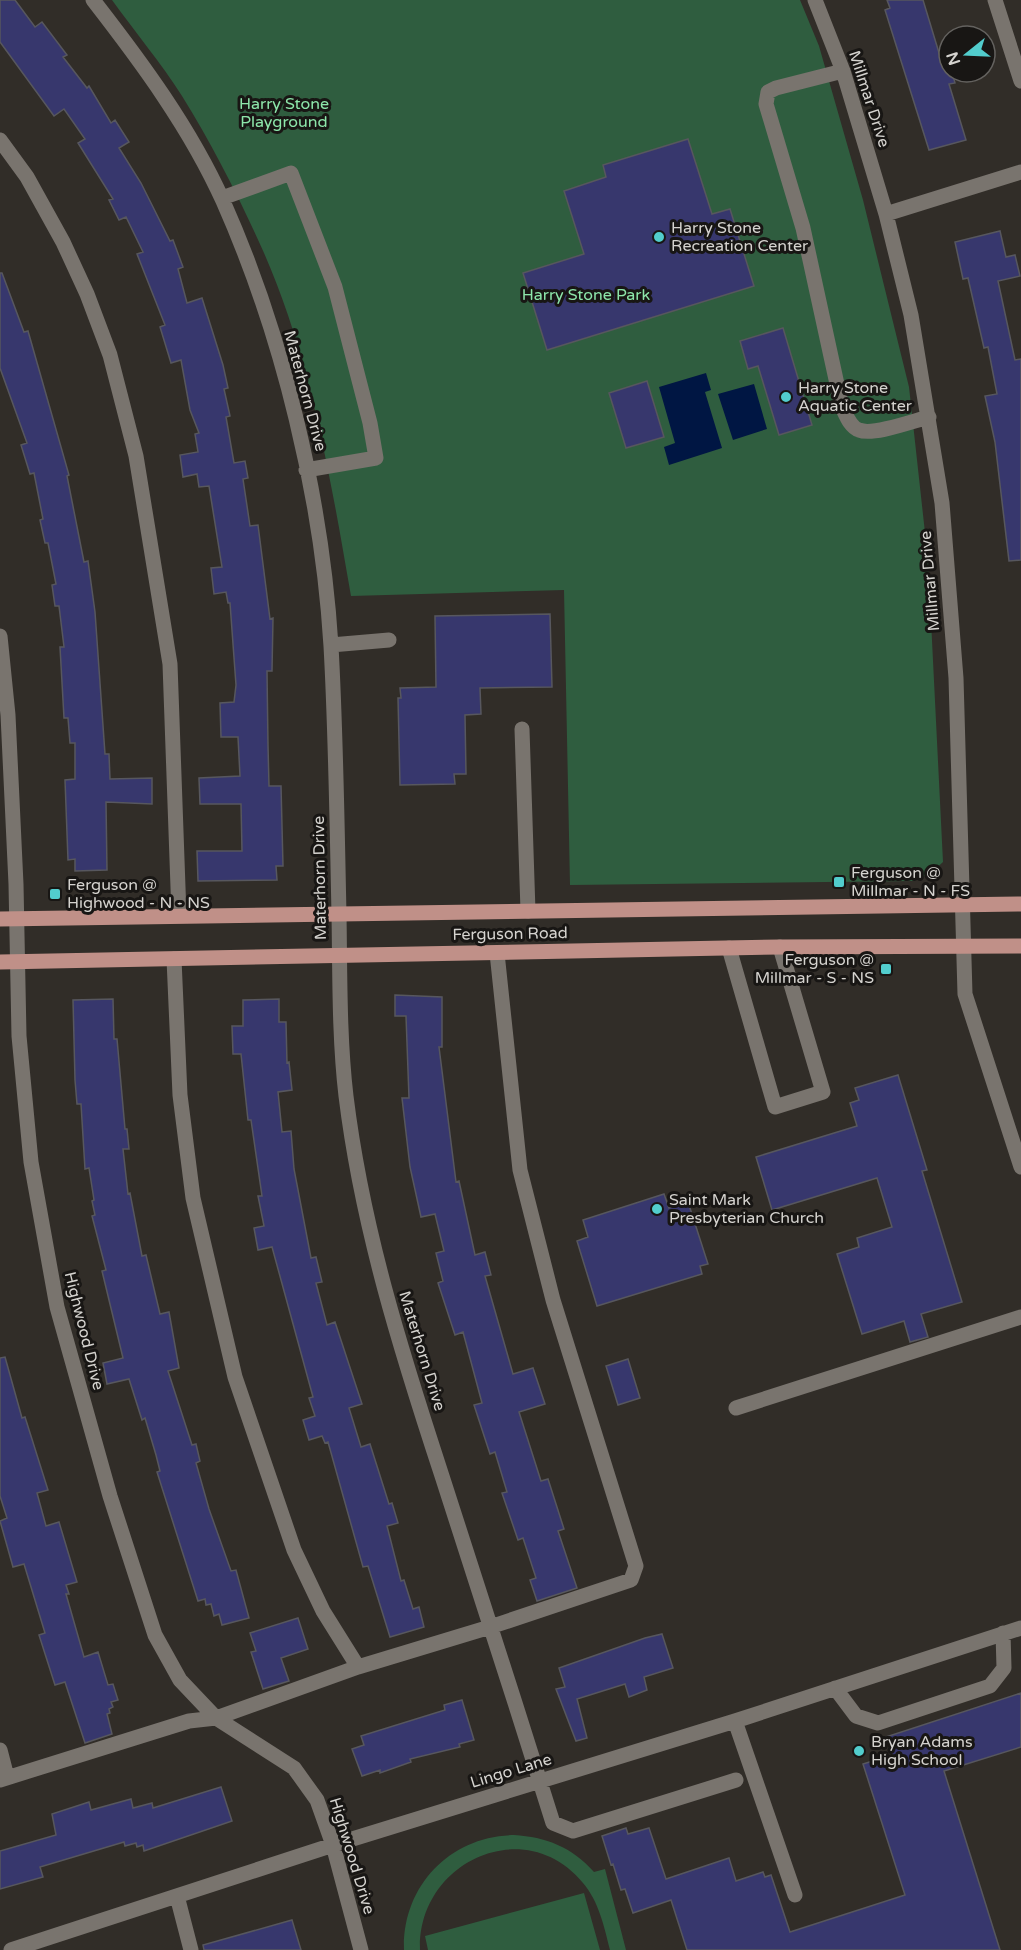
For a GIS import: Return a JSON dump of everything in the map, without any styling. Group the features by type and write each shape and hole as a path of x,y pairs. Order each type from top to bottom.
{"main road":[{"name":"Ferguson Road","path":"0,919 1021,904"},
{"name":"Ferguson Road","path":"0,962 780,947 1021,946"}],"street":[{"name":"Materhorn Drive","path":"93,0 139,58 180,122 222,198 256,282 286,384 306,470 324,577 331,645 346,1094 365,1212 396,1334 553,1823 573,1831 736,1780"},
{"name":"Millmar Drive","path":"815,0 843,70 886,214 911,315 942,503 956,678 965,994 1021,1167"},
{"path":"995,0 1021,81"},
{"path":"843,70 768,92 766,104 803,228 842,408 858,430 872,431 928,417"},
{"path":"0,140 27,177 63,242 87,294 110,355 136,456 170,664 179,915"},
{"path":"886,214 1021,172"},
{"path":"222,198 291,173 334,287 370,423 376,458 306,470"},
{"name":"Highwood Drive","path":"0,636 8,715 17,918 19,1036 31,1162 57,1307 110,1496 155,1635 180,1680 216,1718 294,1768 317,1800 333,1845 361,1950"},
{"path":"331,645 389,640"},
{"path":"522,729 528,911"},
{"path":"729,948 776,1107 823,1092 780,947"},
{"path":"0,1750 3,1778 189,1721 216,1718 358,1667 490,1627 630,1580 636,1566 553,1300 520,1170 497,953"},
{"path":"174,959 180,1095 193,1198 235,1377 294,1550 323,1611 358,1667"},
{"path":"736,1408 1021,1317"},
{"name":"Lingo Lane","path":"11,1950 333,1845 735,1721 1021,1628"},
{"path":"836,1688 856,1716 878,1723 990,1686 1004,1668 1004,1634"},
{"path":"735,1721 795,1895"},
{"path":"177,1896 191,1950"}],"green space":[{"name":"Harry Stone Park","path":"112,0 800,0 819,46 863,200 909,387 928,560 943,862 931,873 914,881 570,885 564,590 351,596 318,421 295,336 264,253 205,134 174,84"},
{"path":"514,1835 537,1838 558,1845 577,1856 594,1872 605,1869 626,1950 610,1950 600,1915 589,1890 559,1862 533,1851 505,1850 479,1857 455,1871 436,1892 424,1919 420,1950 404,1950 411,1905 421,1886 434,1869 451,1855 470,1844"},
{"path":"584,1893 600,1950 428,1950 425,1936"}],"water":[{"path":"706,373 711,390 705,392 722,448 669,465 664,447 675,443 659,387"},
{"path":"754,384 767,429 733,440 718,394"}],"building":[{"path":"0,0 15,0 35,27 42,22 67,55 63,57 87,88 89,86 111,123 115,120 129,142 119,148 141,183 170,241 173,240 183,267 178,269 187,303 202,298 228,388 224,389 230,416 226,417 234,463 245,461 248,478 243,479 250,526 258,525 270,619 273,618 272,671 267,671 268,745 269,786 281,786 283,866 276,866 277,880 198,881 197,851 242,851 241,804 200,804 199,778 240,776 238,737 221,737 220,703 234,702 236,685 230,603 228,603 226,592 214,594 211,568 222,567 209,486 199,487 197,474 183,477 180,455 198,452 195,434 199,433 190,410 181,360 171,363 160,327 165,325 137,254 143,252 126,217 119,220 109,200 113,199 78,143 85,139 64,109 54,116 0,42"},
{"path":"887,0 923,0 937,46 937,84 949,84 966,140 929,150 885,10 890,8"},
{"name":"Harry Stone Recreation Center","path":"688,139 712,214 730,209 754,286 547,350 523,273 584,254 564,191 606,177 603,165"},
{"path":"1000,231 1006,257 1015,255 1020,276 998,281 1015,360 1021,359 1021,560 1009,561 995,442 985,396 997,394 988,347 984,348 968,278 963,279 955,242"},
{"path":"0,273 2,273 24,332 28,331 69,475 67,476 84,562 88,561 95,612 105,754 109,754 110,779 152,778 152,804 106,802 107,870 75,871 75,859 68,860 65,780 75,779 75,743 70,743 68,718 64,718 60,647 64,647 59,606 55,606 52,585 56,584 48,543 45,543 40,520 43,519 34,473 30,474 21,445 27,443 0,368"},
{"name":"Harry Stone Aquatic Center","path":"783,328 812,425 779,435 758,366 748,369 740,341"},
{"path":"647,381 664,437 626,448 609,393"},
{"path":"550,614 552,687 480,688 481,714 465,715 466,774 454,774 455,784 400,785 398,698 401,698 400,688 436,687 435,616"},
{"path":"395,995 442,997 442,1047 439,1047 456,1182 459,1181 475,1255 485,1252 491,1275 485,1276 513,1374 533,1368 545,1404 519,1412 541,1481 548,1479 564,1529 558,1531 577,1588 537,1601 530,1580 536,1578 523,1538 518,1540 502,1493 507,1492 495,1452 490,1454 474,1405 482,1403 463,1332 455,1335 438,1283 443,1281 436,1253 444,1251 435,1214 421,1217 410,1167 402,1098 409,1098 406,1016 395,1016"},
{"path":"113,999 114,1039 117,1039 125,1129 127,1129 129,1149 123,1149 128,1194 130,1193 142,1256 146,1255 160,1314 169,1312 179,1368 168,1371 192,1445 196,1444 200,1461 196,1463 209,1509 231,1571 236,1570 249,1618 222,1625 219,1614 214,1616 211,1604 206,1605 205,1599 198,1601 157,1472 160,1471 145,1418 142,1420 129,1379 107,1384 103,1363 123,1358 102,1271 106,1270 92,1216 95,1215 89,1168 85,1169 81,1104 77,1104 75,1080 73,1000"},
{"path":"279,999 279,1022 286,1022 287,1063 289,1062 292,1090 278,1092 282,1132 291,1131 294,1169 311,1258 316,1257 322,1282 316,1283 327,1325 335,1322 362,1404 349,1408 361,1447 370,1444 389,1504 392,1503 398,1523 387,1526 401,1581 404,1580 413,1609 419,1607 424,1627 390,1637 368,1566 363,1567 328,1442 325,1443 322,1436 309,1440 303,1420 315,1416 309,1398 313,1397 272,1247 258,1250 254,1228 264,1226 258,1196 262,1196 251,1120 248,1120 241,1054 233,1054 232,1026 243,1026 243,1000"},
{"name":"Saint Mark Presbyterian Church","path":"898,1075 927,1170 922,1171 962,1302 921,1314 928,1337 910,1342 904,1321 862,1334 837,1254 859,1247 857,1238 892,1227 877,1178 772,1210 756,1157 857,1126 850,1103 859,1100 855,1088"},
{"path":"664,1194 669,1208 688,1202 708,1264 700,1266 702,1274 597,1306 577,1241 588,1237 583,1220"},
{"path":"5,1357 22,1418 25,1417 48,1490 37,1493 46,1526 59,1522 77,1582 66,1585 69,1594 66,1594 84,1657 98,1652 108,1685 113,1684 118,1700 111,1702 113,1707 107,1714 112,1734 85,1743 65,1682 55,1685 39,1635 45,1633 24,1564 13,1567 0,1521 7,1518 0,1496 0,1358"},
{"path":"628,1359 640,1398 618,1405 606,1366"},
{"path":"298,1618 308,1649 281,1658 289,1681 263,1689 251,1652 256,1651 250,1633"},
{"path":"662,1634 673,1668 644,1677 647,1690 629,1697 625,1684 577,1699 587,1738 576,1741 556,1689 565,1687 559,1668"},
{"path":"1021,1693 1021,1747 944,1771 1000,1950 687,1950 671,1900 633,1913 625,1889 621,1890 602,1836 626,1828 628,1834 649,1828 666,1879 729,1858 736,1881 763,1872 765,1877 771,1875 790,1932 905,1895 863,1764 892,1755 886,1737"},
{"path":"462,1700 474,1740 459,1744 460,1747 410,1759 411,1762 380,1773 380,1770 362,1776 352,1749 364,1745 361,1736 445,1710 444,1705"},
{"path":"221,1787 232,1821 144,1851 143,1845 137,1847 136,1843 125,1846 124,1842 40,1867 43,1877 0,1889 0,1851 56,1835 52,1814 89,1802 91,1810 131,1799 133,1808 152,1803 153,1808"},
{"path":"292,1920 301,1950 204,1950 203,1945"}],"place":[{"name":"Harry Stone Recreation Center","path":"659,237"},
{"name":"Harry Stone Aquatic Center","path":"786,397"},
{"name":"Ferguson @ Millmar - N - FS","path":"839,882"},
{"name":"Ferguson @ Highwood - N - NS","path":"55,894"},
{"name":"Ferguson @ Millmar - S - NS","path":"886,969"},
{"name":"Saint Mark Presbyterian Church","path":"657,1209"},
{"name":"Bryan Adams High School","path":"859,1751"}],"park label":[{"name":"Harry Stone Playground","path":"284,113"}]}
